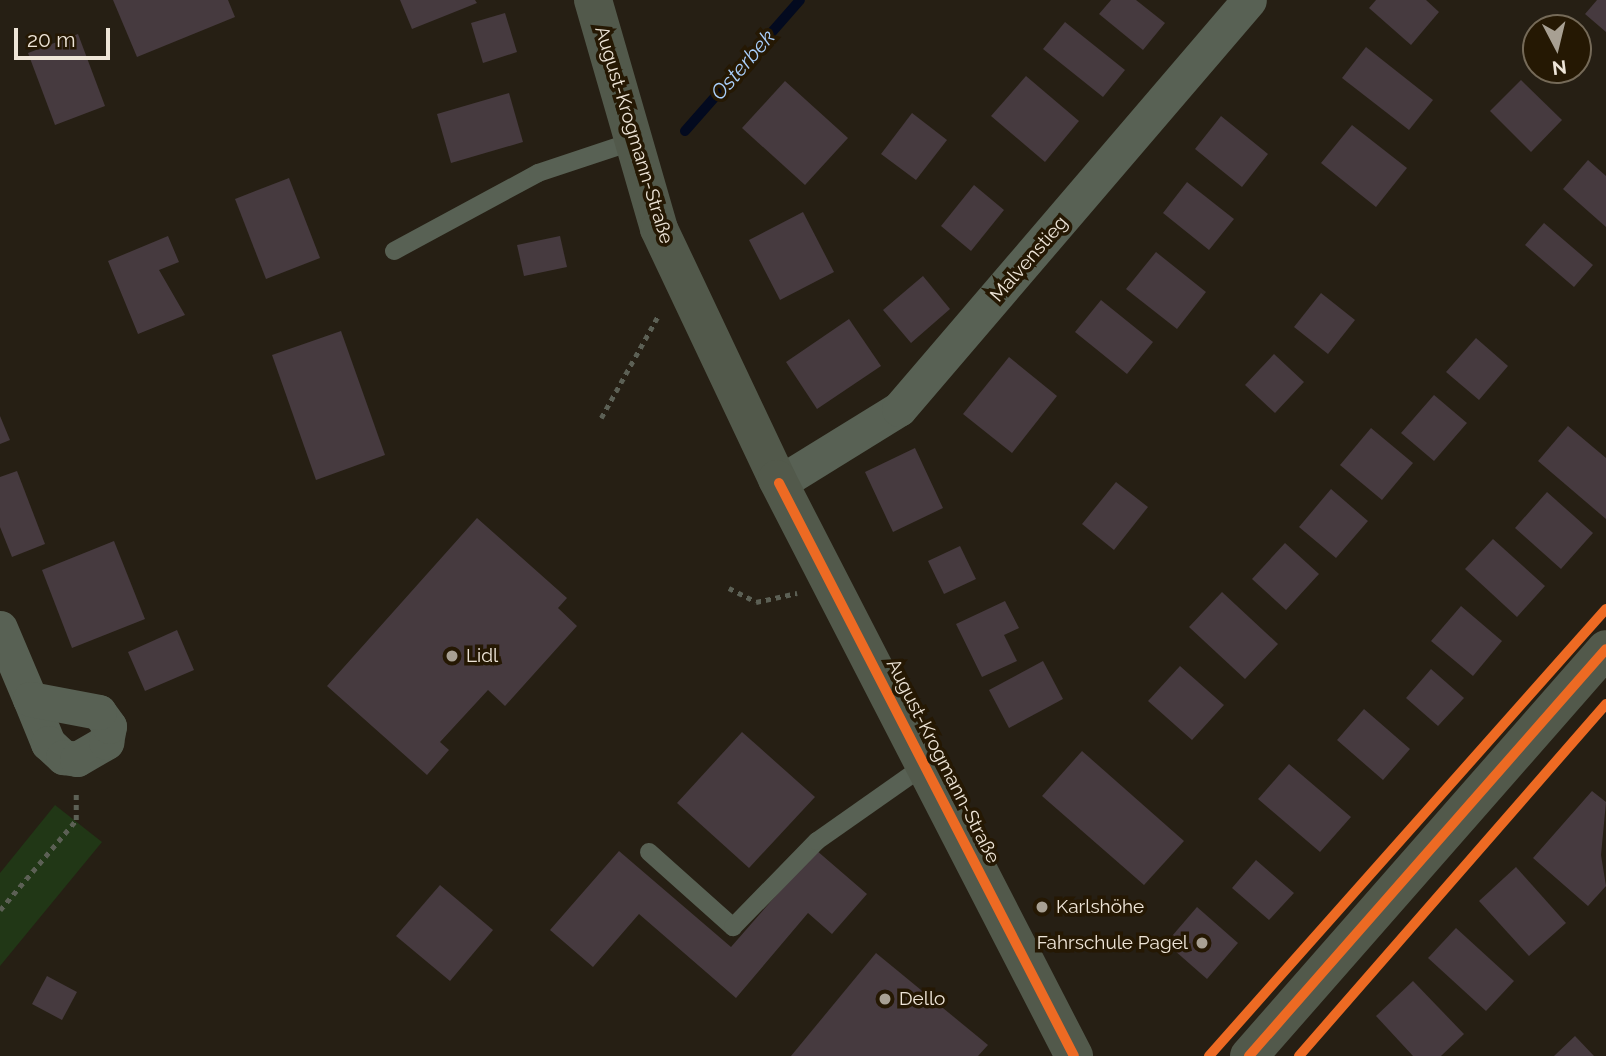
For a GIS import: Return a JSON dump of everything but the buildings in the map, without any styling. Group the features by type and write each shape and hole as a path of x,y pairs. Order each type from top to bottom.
{"main road":[{"name":"August-Krogmann-Straße","path":"593,0 659,229 779,483 1074,1056"},
{"path":"1249,1056 1606,649"}],"street":[{"name":"Malvenstieg","path":"779,483 899,409 1249,0"},
{"path":"0,628 48,743 63,757 77,759 106,742 108,726 99,712 30,699"}],"lane":[{"path":"394,251 538,173 634,142"},
{"path":"649,852 733,927 817,841 925,765"}],"path":[{"path":"601,418 658,316"},
{"path":"729,589 756,602 798,592"},
{"path":"0,911 76,820 77,759"}],"green space":[{"path":"55,805 102,842 0,966 0,873"}],"waterway":[{"name":"Osterbek","path":"685,131 800,0"}],"cycle path":[{"path":"779,483 1074,1056"},
{"path":"1209,1056 1606,609"},
{"path":"1249,1056 1606,649"},
{"path":"1299,1056 1606,704"}],"place":[{"name":"Lidl","path":"452,656"},
{"name":"Karlshöhe","path":"1042,907"},
{"name":"Fahrschule Pagel","path":"1202,943"},
{"name":"Dello","path":"885,999"}]}
